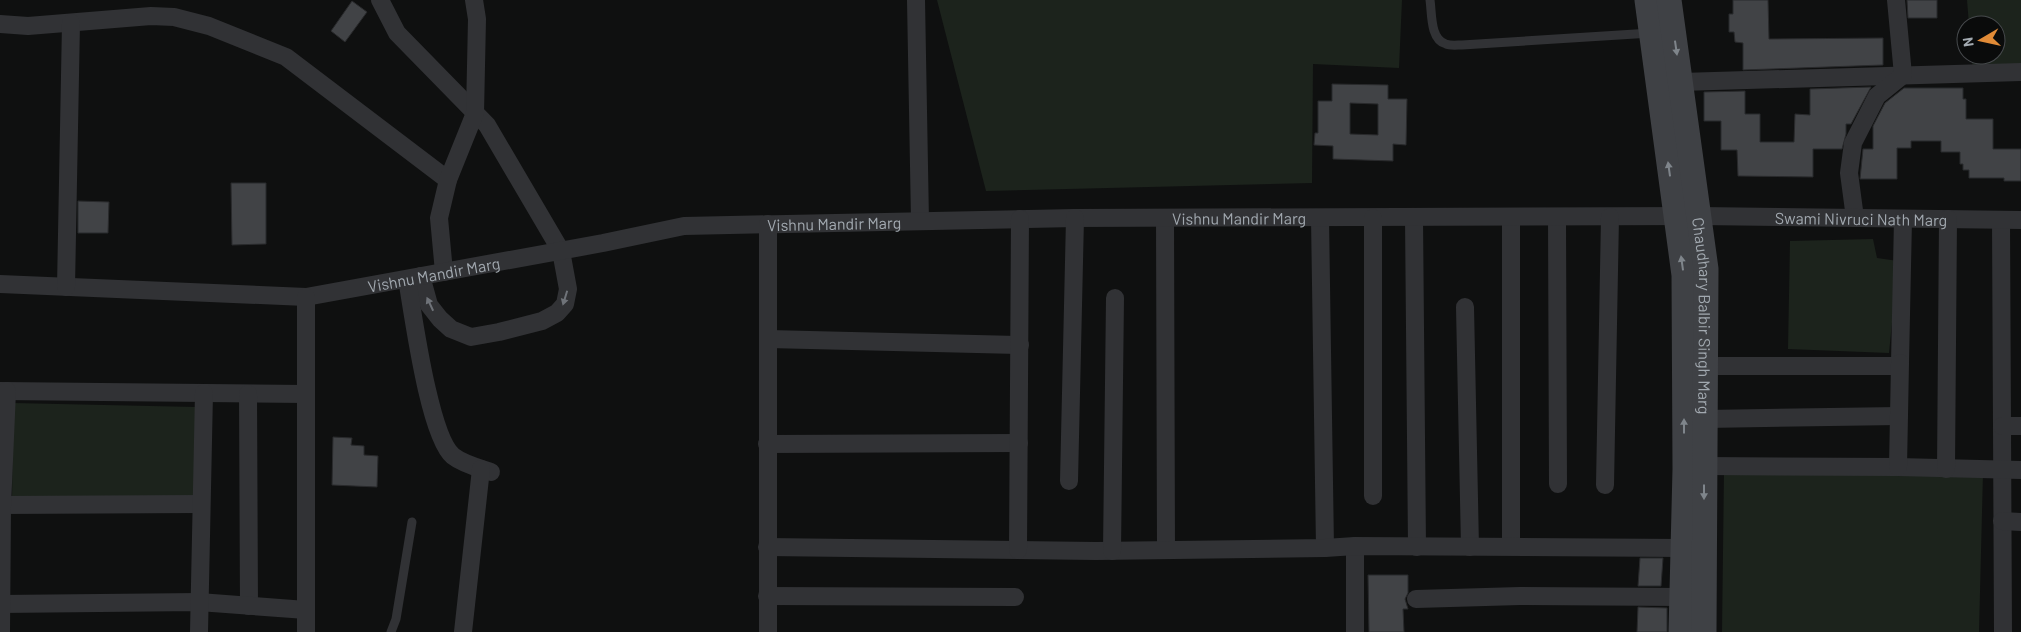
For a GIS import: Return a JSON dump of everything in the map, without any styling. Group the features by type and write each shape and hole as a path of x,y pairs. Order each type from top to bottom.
{"street":[{"path":"380,0 397,33 486,125 561,250 568,290 565,304 557,313 542,321 471,337 451,329 440,319 429,305 414,278"},
{"path":"444,272 439,218 448,180 475,113 478,19 474,0"},
{"path":"916,0 920,221"},
{"name":"Chaudhary Balbir Singh Marg","path":"1647,0 1651,33 1687,217 1706,269 1704,632"},
{"name":"Chaudhary Balbir Singh Marg","path":"1669,0 1681,82 1687,217 1684,275 1685,469 1681,632"},
{"path":"1896,0 1902,75"},
{"path":"0,24 28,26 151,16 174,17 209,26 286,58 448,180"},
{"path":"66,287 71,22"},
{"path":"1681,82 2021,72"},
{"path":"1855,218 1849,173 1852,143 1877,96 1902,75"},
{"name":"Vishnu Mandir Marg","path":"0,284 306,297 684,226 1075,218 1687,217"},
{"name":"Swami Nivruci Nath Marg","path":"1687,217 2021,220"},
{"path":"1069,481 1075,218"},
{"path":"1165,218 1166,550"},
{"path":"1320,218 1325,548"},
{"path":"1373,496 1374,218"},
{"path":"1414,218 1417,547"},
{"path":"1511,218 1511,546"},
{"path":"1557,218 1558,484"},
{"path":"1605,485 1610,218"},
{"path":"1018,550 1020,219"},
{"path":"1898,467 1903,219"},
{"path":"1946,468 1948,219"},
{"path":"2001,220 2003,632"},
{"path":"768,224 768,632"},
{"path":"414,278 428,394 441,439 451,455 486,470 463,632"},
{"path":"306,297 306,632"},
{"path":"1112,550 1115,298"},
{"path":"1465,307 1470,547"},
{"path":"768,339 1020,345"},
{"path":"1705,366 1896,366 1900,363"},
{"path":"1,632 3,391 306,394"},
{"path":"199,632 204,393"},
{"path":"248,394 249,606"},
{"path":"1704,419 1899,416"},
{"path":"2002,426 2021,426"},
{"path":"768,444 1019,443"},
{"path":"1704,466 2021,470"},
{"path":"1,506 202,504"},
{"path":"2002,521 2021,522"},
{"path":"767,547 1018,550 1166,550 1355,546 1683,548"},
{"path":"1355,546 1356,632"},
{"path":"767,596 1015,597"},
{"path":"1416,599 1520,596 1682,597"},
{"path":"1,604 199,602 306,610"}],"lane":[{"path":"1430,0 1434,31 1438,40 1446,44 1462,45 1651,33"},
{"path":"391,632 396,619 412,522"}],"shaded area":[{"path":"937,0 1402,0 1399,68 1313,64 1312,183 986,191"},
{"path":"1967,0 2021,0 2021,67 1973,69 1972,65 2006,65 2006,15 1968,15"},
{"path":"1873,239 1877,258 1898,261 1889,353 1788,349 1790,241"},
{"path":"13,403 196,407 194,506 12,502"},
{"path":"1724,471 1983,473 1979,632 1722,632"}],"building":[{"path":"1733,0 1768,0 1769,39 1883,38 1883,65 1743,70 1743,43 1735,42 1734,32 1729,32 1729,14 1733,14"},
{"path":"1907,0 1937,0 1937,18 1908,18"},
{"path":"352,1 367,12 345,42 331,31"},
{"path":"1332,84 1388,85 1388,99 1407,99 1406,145 1393,144 1393,161 1333,159 1333,146 1314,145 1315,133 1318,133 1318,101 1332,101","holes":["1350,103 1378,104 1378,135 1350,134"]},
{"path":"1871,87 1851,124 1846,124 1846,134 1842,149 1813,149 1813,177 1738,176 1737,150 1721,150 1721,121 1704,121 1704,92 1745,91 1745,114 1760,114 1760,142 1794,142 1795,114 1810,115 1810,89"},
{"path":"1904,88 1963,88 1963,99 1966,99 1966,119 1993,119 1993,149 2021,149 2021,181 2004,181 2004,178 1969,178 1969,170 1963,170 1963,164 1960,164 1960,152 1941,152 1941,141 1911,141 1911,148 1897,148 1897,179 1860,179 1863,149 1873,149 1873,126 1885,103"},
{"path":"231,183 266,183 266,244 232,245"},
{"path":"78,201 109,202 108,233 78,233"},
{"path":"333,437 352,438 351,445 364,446 364,455 378,456 377,487 332,485"},
{"path":"1640,558 1663,558 1661,586 1638,586"},
{"path":"1368,575 1408,575 1408,593 1405,599 1408,609 1403,609 1404,632 1369,632"},
{"path":"1638,607 1667,608 1667,632 1637,632"}]}
